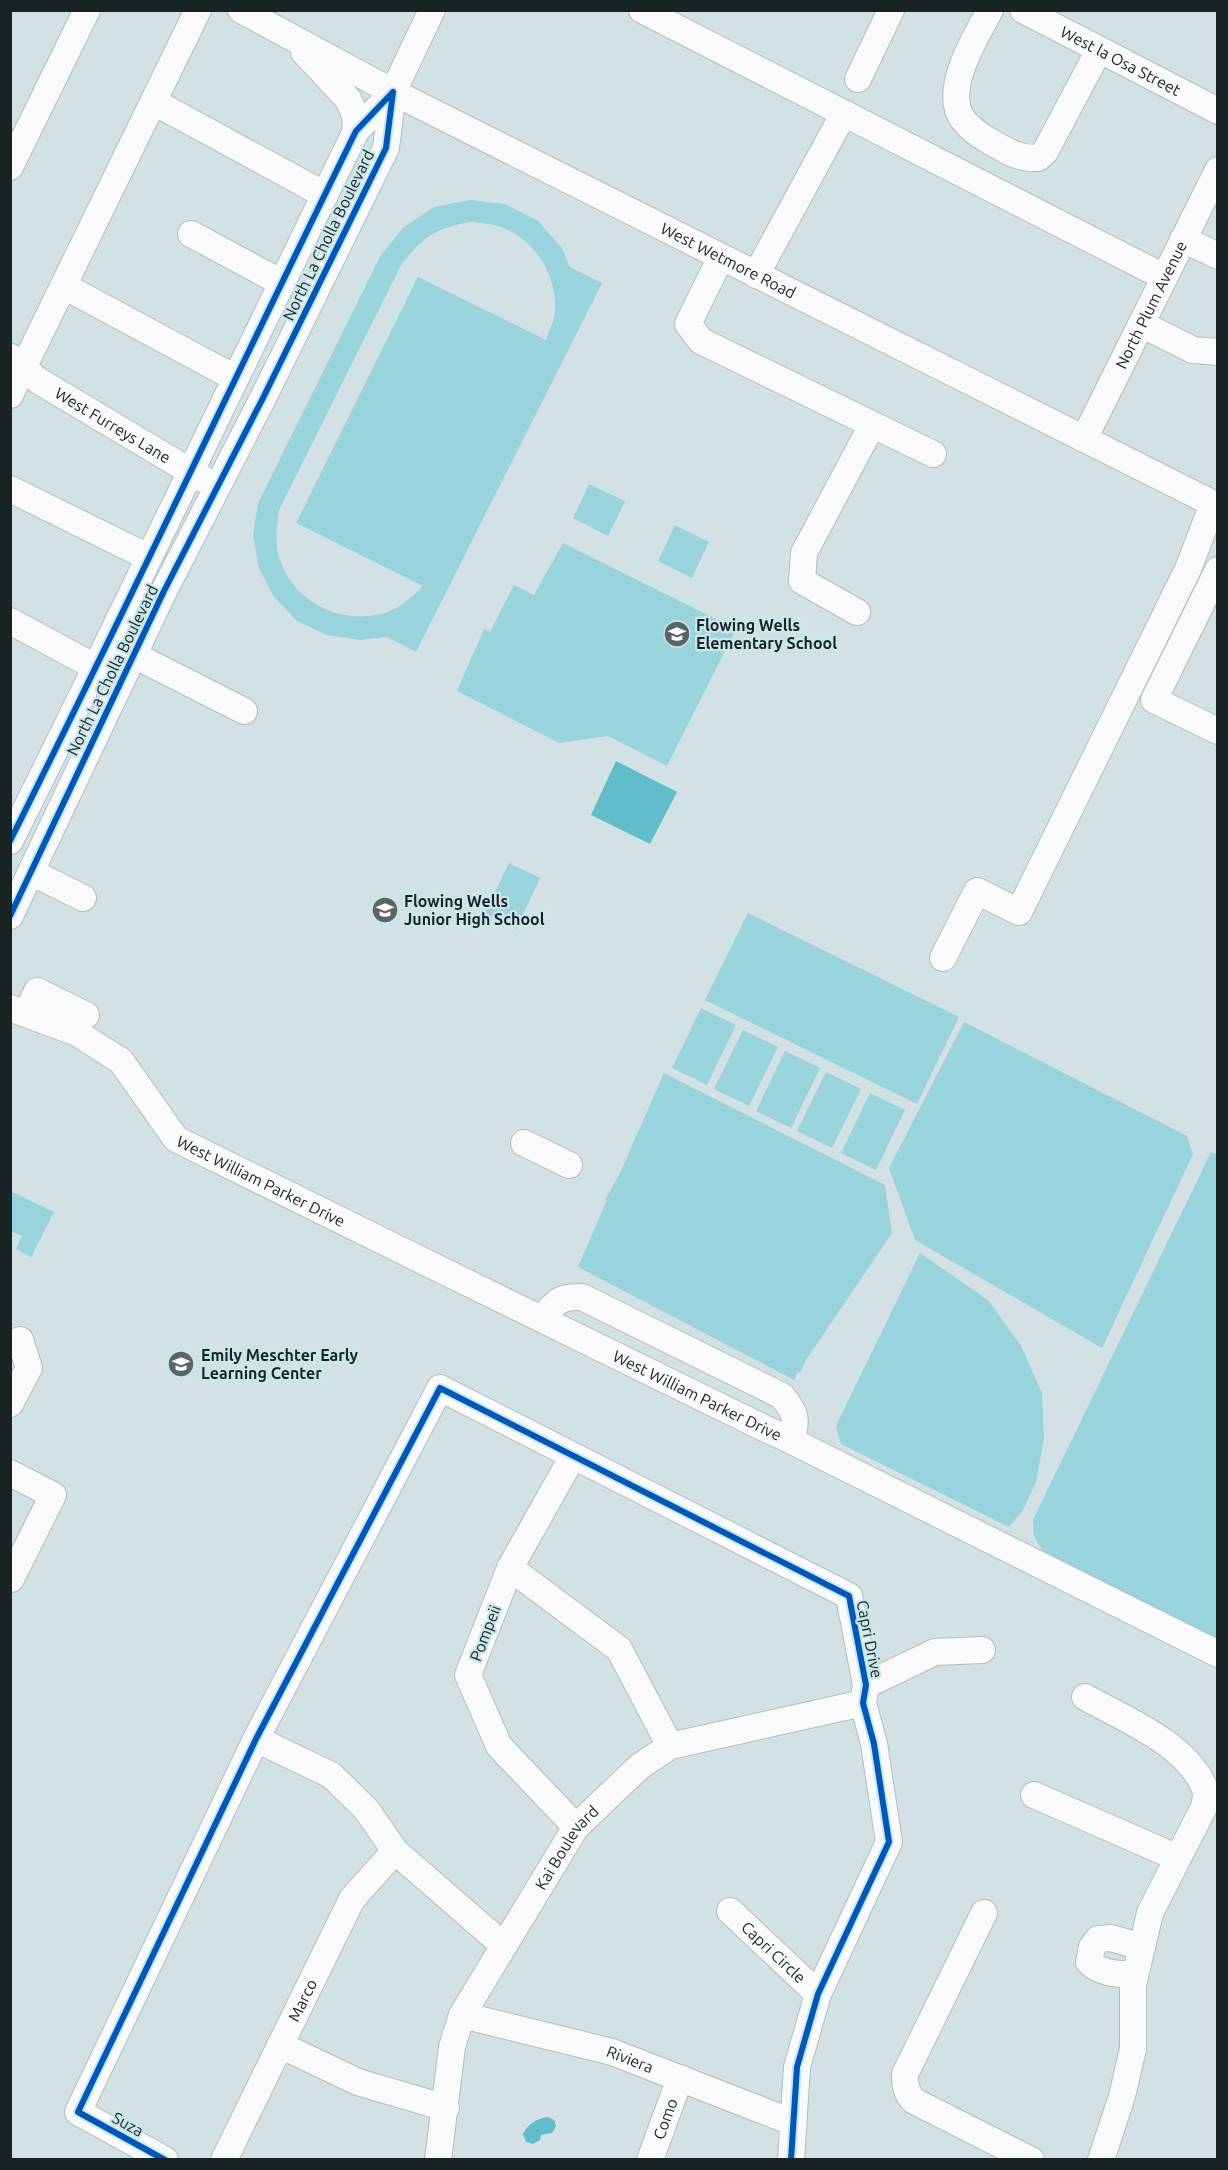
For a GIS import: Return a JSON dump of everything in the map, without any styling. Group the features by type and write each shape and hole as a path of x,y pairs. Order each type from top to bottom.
{"street":[{"path":"10,167 87,10"},
{"path":"10,395 17,363 64,286 198,10"},
{"name":"West Wetmore Road","path":"241,10 393,92 1215,505"},
{"name":"North La Cholla Boulevard","path":"10,841 97,668 148,557 356,131 393,92 432,10"},
{"path":"642,10 1164,277"},
{"path":"858,79 891,10"},
{"path":"990,10 962,68 957,93 959,112 975,132 1017,157 1038,158 1045,152 1099,50"},
{"name":"West la Osa Street","path":"1023,10 1218,111"},
{"path":"291,38 348,99 355,115 356,131"},
{"name":"North La Cholla Boulevard","path":"10,916 134,655 386,148 393,92"},
{"path":"154,102 325,195"},
{"path":"756,275 844,113"},
{"name":"North Plum Avenue","path":"1084,439 1183,239 1216,179"},
{"path":"191,234 282,283"},
{"path":"1183,239 1218,256"},
{"path":"721,256 688,324 701,341 933,454"},
{"path":"64,286 235,378"},
{"path":"1141,324 1193,350 1218,352"},
{"name":"West Furreys Lane","path":"17,363 39,381 189,472 218,486"},
{"path":"857,612 801,581 804,553 872,425"},
{"path":"10,489 148,557"},
{"path":"943,958 977,891 1019,912 1188,569 1215,505"},
{"path":"1218,570 1154,700 1218,731"},
{"path":"10,621 97,668"},
{"path":"109,643 244,711"},
{"path":"31,872 82,898"},
{"path":"18,1011 37,991 86,1015"},
{"name":"West William Parker Drive","path":"18,1011 77,1033 121,1061 176,1139 542,1319 790,1440 795,1428 793,1409 782,1396 582,1297 568,1296 554,1304 542,1319"},
{"path":"524,1143 569,1166"},
{"path":"10,1404 29,1368 20,1340"},
{"name":"Capri Drive","path":"256,1739 440,1388 849,1596 889,1842 818,1994 797,2067 791,2160"},
{"path":"790,1440 1218,1654"},
{"name":"Pompeii","path":"573,1456 510,1568 468,1675 499,1746 576,1827"},
{"path":"10,1473 53,1495 11,1579"},
{"path":"510,1568 619,1649 670,1746"},
{"name":"Kai Boulevard","path":"438,2160 452,2047 462,2015 576,1827 639,1767 670,1746 864,1694 935,1652 982,1650"},
{"path":"1085,1697 1161,1739 1191,1766 1206,1791 1204,1807 1150,1913 1133,1985 1133,2049 1122,2096 1101,2160"},
{"path":"256,1739 331,1775 366,1809 395,1851 503,1945"},
{"name":"Suza","path":"165,2160 78,2112 256,1739"},
{"path":"1034,1795 1178,1858"},
{"name":"Marco","path":"224,2160 352,1899 395,1851"},
{"name":"Capri Circle","path":"730,1911 818,1994"},
{"path":"984,1912 905,2074 905,2085 908,2095 914,2101 1031,2160"},
{"path":"1135,1976 1111,1973 1093,1966 1089,1962 1092,1947 1098,1939 1111,1938 1142,1947"},
{"name":"Riviera","path":"462,2015 612,2052 792,2122"},
{"path":"280,2045 358,2082 446,2108"},
{"name":"Como","path":"650,2160 680,2078"}],"shaded area":[{"path":"470,200 505,204 538,221 562,248 570,267 602,283 416,652 387,637 360,640 327,635 297,621 274,597 259,568 253,536 258,503 381,255 404,227 434,207","holes":["470,222 495,225 511,231 533,248 548,272 552,285 555,299 553,323 546,340 418,277 296,523 423,586 399,607 381,614 349,616 334,612 307,598 287,575 277,548 279,510 401,265 416,247 431,235"]},
{"path":"589,484 625,501 608,536 573,518"},
{"path":"675,525 709,542 692,578 658,561"},
{"path":"563,543 736,629 667,766 608,736 559,743 457,691 484,629 490,632 514,585 534,595"},
{"path":"616,761 677,792 650,844 591,815"},
{"path":"509,863 540,878 516,929 485,913"},
{"path":"748,913 959,1017 917,1104 705,1000"},
{"path":"701,1008 736,1025 707,1085 672,1068"},
{"path":"964,1022 1187,1136 1193,1154 1102,1348 915,1240 889,1168"},
{"path":"743,1030 778,1047 749,1106 714,1089"},
{"path":"785,1051 820,1068 791,1128 756,1111"},
{"path":"826,1072 861,1089 832,1148 797,1131"},
{"path":"664,1073 885,1185 892,1233 794,1380 578,1267 607,1200 605,1200 620,1173"},
{"path":"870,1093 905,1110 876,1170 841,1153"},
{"path":"1211,1152 1218,1155 1217,1640 1042,1550 1034,1536 1033,1520"},
{"path":"10,1191 54,1212 31,1257 16,1249 22,1236 11,1231"},
{"path":"920,1253 988,1300 1021,1346 1042,1393 1044,1439 1036,1482 1023,1510 1009,1527 841,1444 836,1426"},
{"path":"548,2117 554,2120 556,2126 552,2133 541,2135 540,2140 533,2144 526,2142 523,2134 530,2124"}],"cycle path":[{"path":"10,841 356,131 393,92"},
{"path":"10,916 164,591 263,398 386,148 393,92"},
{"path":"165,2160 78,2112 256,1739 440,1388 849,1596 866,1685 863,1703 874,1744 889,1842 818,1994 797,2067 791,2160"}],"place":[{"name":"Flowing Wells Elementary School","path":"677,634"},
{"name":"Flowing Wells Junior High School","path":"385,910"},
{"name":"Emily Meschter Early Learning Center","path":"181,1364"}]}
